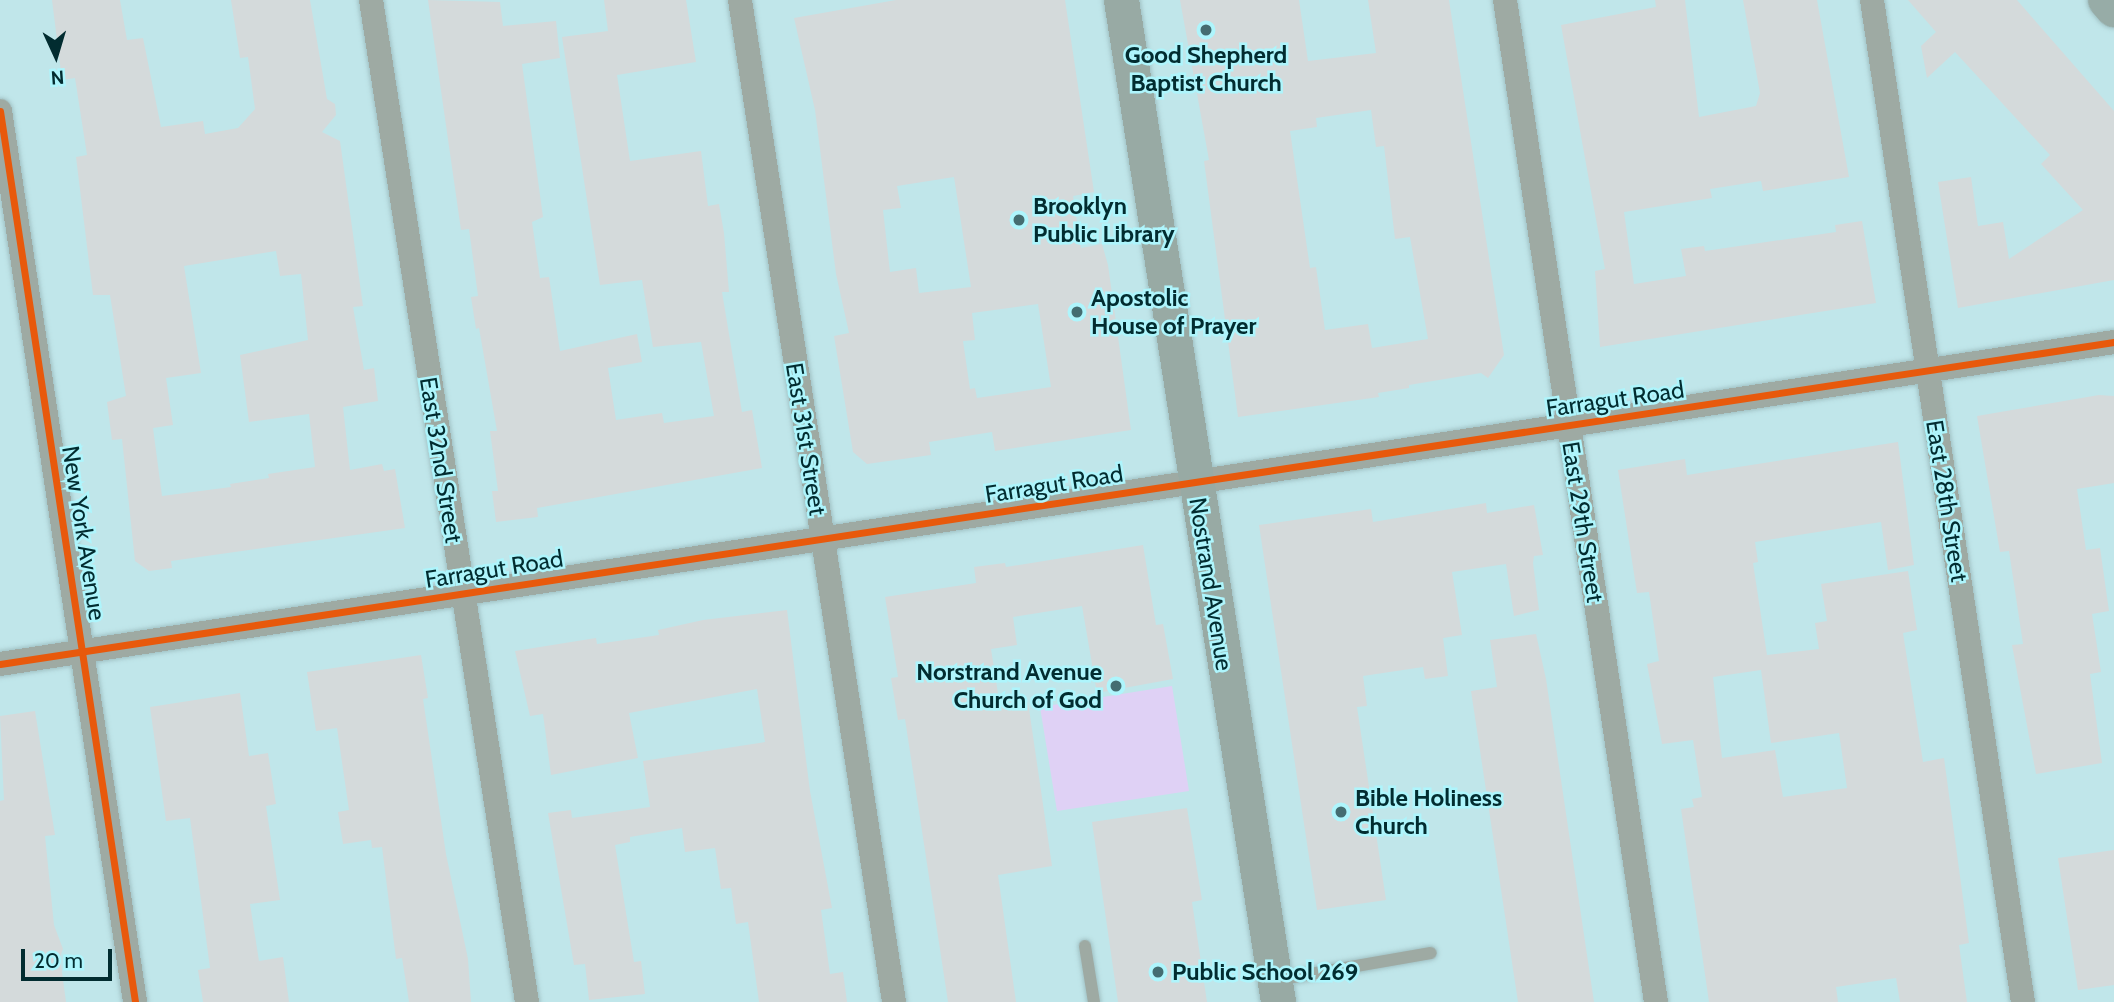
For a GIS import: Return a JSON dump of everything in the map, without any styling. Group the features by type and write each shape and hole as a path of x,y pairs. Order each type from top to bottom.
{"main road":[{"name":"Nostrand Avenue","path":"1121,0 1277,991"},
{"path":"2107,0 2114,8"}],"street":[{"name":"East 32nd Street","path":"371,0 461,594 527,1002"},
{"name":"East 31st Street","path":"740,0 894,1002"},
{"name":"East 29th Street","path":"1504,0 1656,1002"},
{"name":"East 28th Street","path":"1872,0 2023,1002"},
{"name":"New York Avenue","path":"0,111 135,1002"},
{"name":"Farragut Road","path":"0,664 2114,342"}],"lane":[{"path":"1086,946 1094,1002"},
{"path":"1277,991 1431,953"}],"shaded area":[{"path":"1172,686 1189,791 1057,811 1040,707"}],"building":[{"path":"52,0 120,0 127,40 143,38 161,127 203,121 205,134 238,128 255,109 248,57 240,58 231,0 310,0 327,99 335,104 336,115 322,132 340,141 363,306 353,307 364,370 374,368 378,401 343,407 350,470 382,464 384,471 395,469 405,528 171,561 172,568 149,571 135,561 122,439 112,440 107,402 126,396 110,295 93,295 76,157 87,155 75,78 62,80","holes":["276,251 280,276 301,274 308,340 240,355 249,422 309,414 315,467 268,474 269,478 230,484 231,487 162,496 153,428 173,425 166,378 201,373 184,266"]},
{"path":"428,0 500,2 503,26 556,21 560,58 522,64 543,217 532,222 540,278 549,277 560,351 637,334 642,362 608,368 616,420 662,413 664,423 714,416 701,342 653,347 642,280 600,285 562,37 608,31 604,0 686,0 696,62 617,75 630,161 701,151 708,206 719,204 724,233 729,292 722,292 742,412 752,410 762,468 537,508 538,517 496,522 492,491 498,491 490,431 497,431 479,328 476,329 471,297 478,296 469,229 461,230"},
{"path":"896,0 1065,0 1094,192 1073,196 1081,248 1102,244 1108,265 1131,430 995,451 992,432 929,442 931,455 867,464 853,452 834,336 849,333 836,274 815,110 794,18","holes":["954,177 971,287 919,293 916,268 890,272 883,210 901,208 897,186","1038,304 1051,387 977,398 975,388 970,389 963,341 975,340 972,313"]},
{"path":"1180,0 1299,0 1308,61 1376,53 1368,0 1449,0 1504,355 1488,378 1481,373 1409,385 1409,388 1378,393 1379,397 1238,417 1204,161 1209,160","holes":["1371,110 1376,147 1384,146 1395,239 1410,237 1428,339 1372,348 1368,324 1325,330 1316,267 1310,268 1290,131 1317,127 1316,118"]},
{"path":"1655,0 1685,0 1699,117 1756,106 1760,93 1743,0 1817,0 1849,177 1763,191 1761,181 1710,189 1712,198 1624,212 1634,284 1686,276 1681,249 1704,246 1705,251 1836,232 1835,225 1862,221 1876,303 1600,347 1595,271 1605,269 1561,25 1656,7"},
{"path":"1908,0 2017,0 2114,111 2114,280 1958,308 1938,182 1971,177 1978,226 2003,222 2009,259 2083,210 2041,164 2050,155 1955,52 1927,78 1921,46 1936,32"},
{"path":"2099,395 2114,396 2114,483 2077,489 2086,550 2100,548 2109,611 2092,614 2101,672 2090,674 2102,763 2036,774 2012,645 2023,644 2009,551 2000,552 1977,416"},
{"path":"1898,442 1914,565 1888,570 1881,522 1755,542 1758,562 1753,563 1767,655 1819,649 1815,623 1827,621 1821,584 1908,571 1917,630 1903,633 1923,762 1944,758 1969,943 1959,945 1967,1002 1900,1002 1896,978 1836,987 1838,1002 1709,1002 1681,809 1694,807 1692,799 1702,797 1693,740 1662,744 1647,664 1659,661 1649,592 1637,593 1618,470 1685,459 1687,475","holes":["1761,670 1771,743 1839,733 1847,788 1783,797 1775,750 1722,758 1713,677"]},
{"path":"1486,503 1487,513 1534,505 1543,555 1534,556 1533,563 1539,610 1514,616 1506,564 1452,572 1462,635 1443,638 1448,676 1425,679 1423,667 1363,676 1367,706 1357,707 1386,900 1317,910 1259,525 1371,509 1373,522"},
{"path":"1143,545 1156,625 1163,624 1173,679 1097,693 1082,606 1013,617 1017,645 991,649 1000,706 1028,702 1052,866 998,875 1016,1002 948,1002 905,719 898,720 891,678 898,677 885,597 976,583 974,567 1005,563 1006,567"},
{"path":"787,610 810,791 832,908 821,910 830,974 843,972 847,1002 759,1002 748,922 736,924 731,888 721,889 715,848 685,852 682,828 630,837 630,842 615,845 634,962 641,961 645,994 589,1000 585,964 574,965 548,813 571,810 572,818 650,807 643,761 765,742 757,689 629,713 638,758 551,775 543,714 530,716 515,651 596,638 597,644 659,635 658,630 703,620"},
{"path":"1536,634 1546,679 1594,1002 1518,1002 1471,691 1497,687 1490,640"},
{"path":"421,655 428,698 423,699 446,854 468,959 471,1002 409,1002 402,958 396,959 382,847 372,848 371,840 343,844 338,812 349,810 337,728 316,731 307,672"},
{"path":"240,693 249,756 268,753 276,804 266,806 280,900 250,904 259,961 283,957 289,1002 203,1002 198,970 210,968 190,818 166,821 150,707"},
{"path":"35,711 55,835 45,836 54,925 63,949 60,957 66,1002 0,1002 0,801 4,800 0,716"},
{"path":"1187,808 1202,900 1192,902 1207,1002 1118,1002 1092,822"},
{"path":"2114,850 2114,985 2078,990 2058,858"}],"cycle path":[{"path":"0,111 135,1002"},
{"path":"0,664 2114,342"}],"place":[{"name":"Good Shepherd Baptist Church","path":"1206,30"},
{"name":"Brooklyn Public Library","path":"1019,220"},
{"name":"Apostolic House of Prayer","path":"1077,312"},
{"name":"Norstrand Avenue Church of God","path":"1116,686"},
{"name":"Bible Holiness Church","path":"1341,812"},
{"name":"Public School 269","path":"1158,972"}]}
